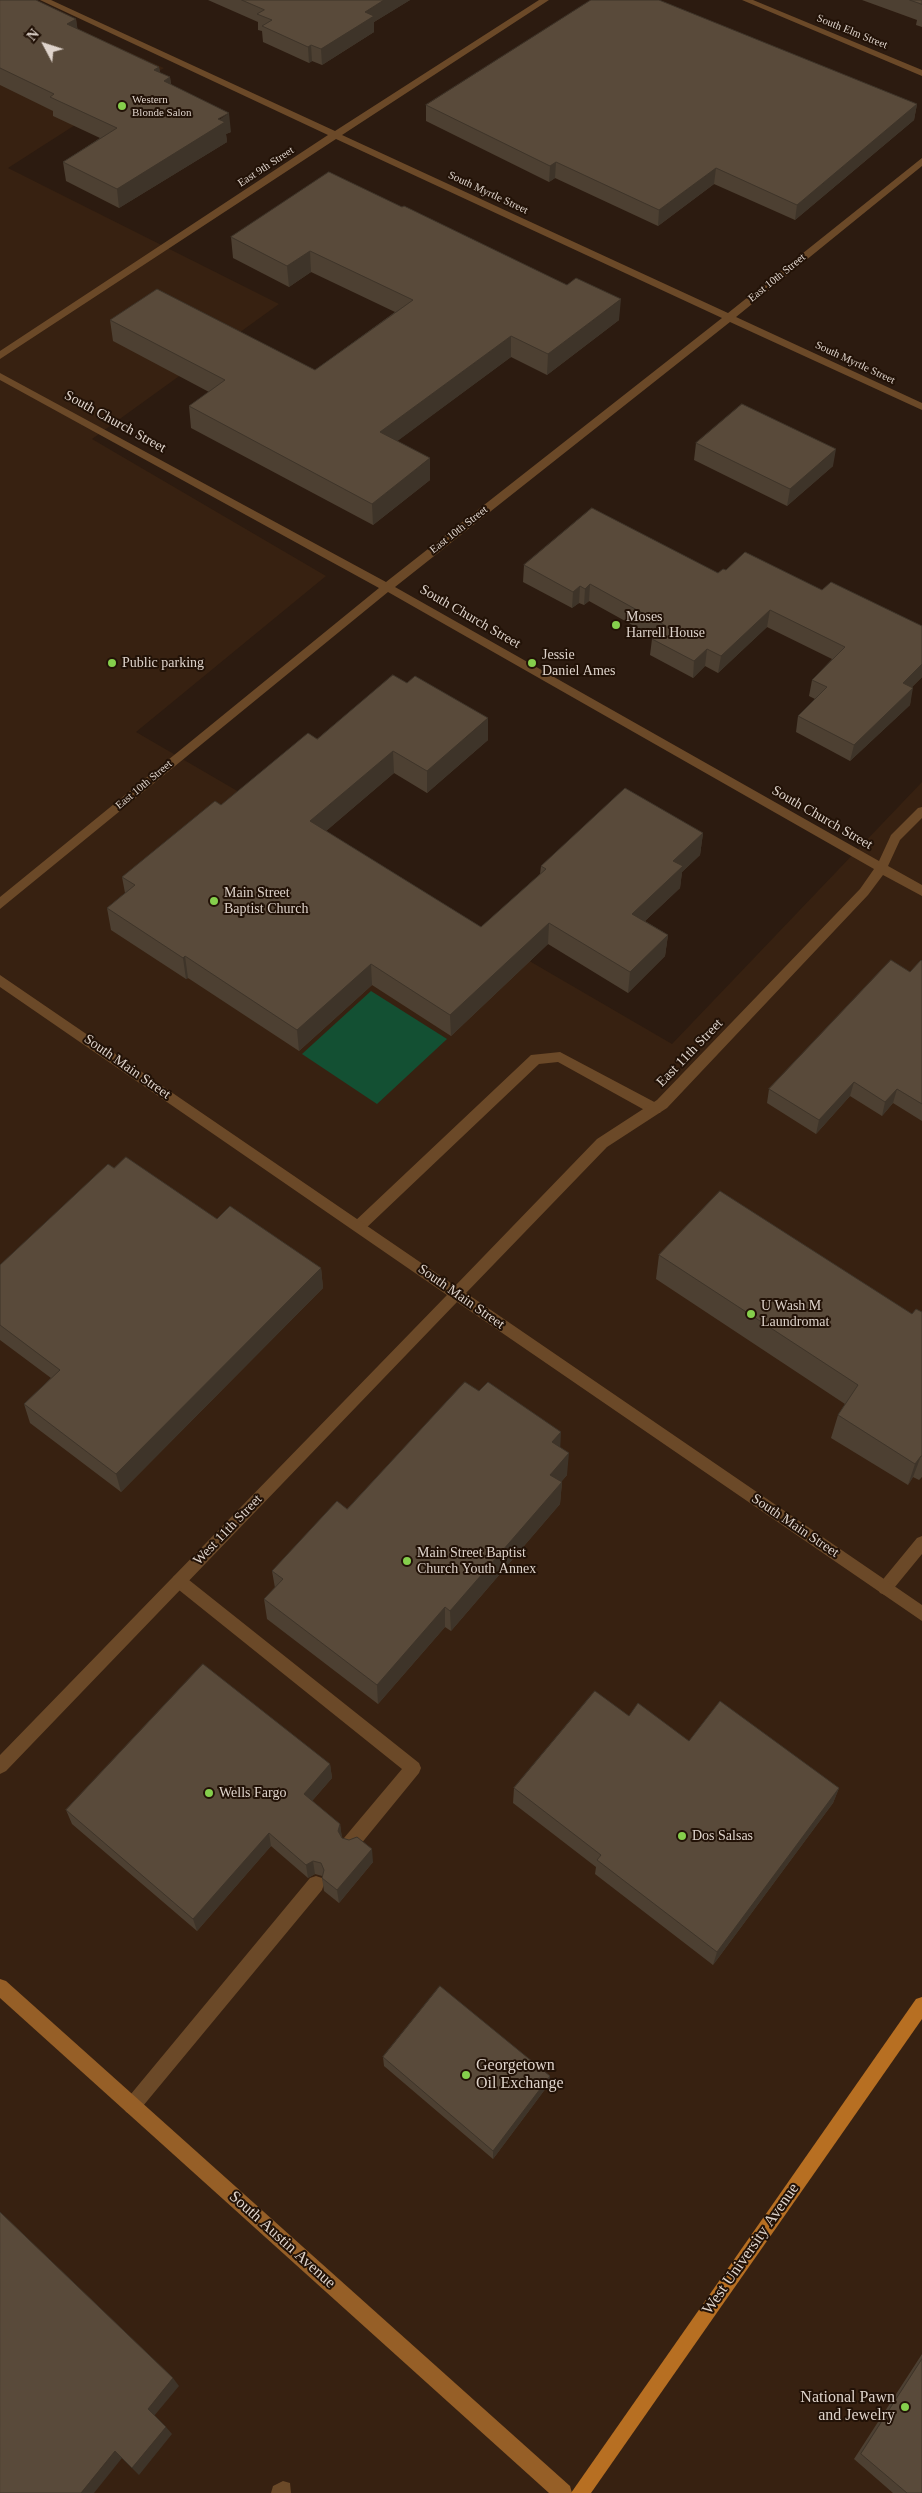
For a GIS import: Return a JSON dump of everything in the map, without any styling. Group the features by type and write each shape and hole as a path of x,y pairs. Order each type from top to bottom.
{"main road":[{"name":"South Austin Avenue","path":"0,1988 562,2493"},
{"name":"West University Avenue","path":"580,2493 922,2005"}],"street":[{"name":"South Myrtle Street","path":"44,0 922,407"},
{"name":"East 9th Street","path":"0,356 335,135 545,0"},
{"name":"South Elm Street","path":"746,0 922,73"},
{"name":"East 10th Street","path":"0,904 387,587 728,318 922,161"},
{"name":"South Church Street","path":"0,376 387,587 922,891"},
{"name":"East 11th Street","path":"456,1294 602,1143 655,1109 690,1076 864,892 881,869 895,838 922,811"},
{"name":"South Main Street","path":"0,980 922,1614"},
{"path":"359,1226 536,1058 560,1057 655,1109"},
{"name":"West 11th Street","path":"0,1766 456,1294"},
{"path":"885,1588 922,1544"},
{"path":"179,1580 413,1768 350,1844"},
{"path":"132,2106 316,1884"}],"shaded area":[{"path":"0,0 15,0 164,68 8,168 279,304 92,439 326,576 136,732 672,1044 922,782 922,2493 0,2493"}],"green space":[{"path":"371,991 447,1039 377,1104 302,1054"}],"building":[{"path":"0,0 36,0 76,19 67,24 159,67 154,70 170,77 164,81 229,113 218,119 225,122 117,189 63,162 117,128 50,97 54,94 0,68"},
{"path":"242,0 384,0 365,12 374,16 321,49 311,45 308,47 262,26 272,20 257,14 264,10"},
{"path":"591,0 659,0 917,104 797,205 716,168 659,210 556,162 550,166 426,105"},
{"path":"910,0 922,0 922,4"},
{"path":"329,172 567,285 576,278 621,299 548,354 511,336 380,432 430,458 372,504 189,406 225,380 110,320 157,289 315,370 413,300 310,251 287,266 231,237"},
{"path":"742,404 836,449 790,489 696,443"},
{"path":"592,508 718,573 723,569 726,570 745,552 822,590 831,582 922,626 922,664 903,683 913,688 854,745 798,716 827,687 812,680 845,647 770,610 721,656 707,649 694,661 652,639 666,626 590,584 585,589 580,586 573,592 524,565"},
{"path":"393,675 407,683 415,676 488,718 427,771 393,751 310,821 481,927 546,869 541,866 625,788 703,833 673,861 683,866 632,914 668,935 630,972 549,923 450,1015 371,964 297,1030 185,956 183,958 107,908 135,885 122,877 215,801 221,805 308,733 317,739"},
{"path":"891,960 910,972 922,961 922,1104 897,1089 885,1102 854,1082 819,1120 769,1089"},
{"path":"126,1157 217,1219 230,1206 321,1268 116,1474 24,1404 60,1370 0,1325 0,1265 108,1164 114,1168"},
{"path":"720,1191 912,1314 916,1309 922,1312 922,1456 915,1464 838,1415 858,1385 659,1255"},
{"name":"Main Street Baptist Church Youth Annex","path":"465,1382 479,1391 488,1382 561,1432 552,1442 569,1453 550,1475 562,1482 450,1611 445,1607 377,1685 264,1599 283,1579 272,1571 337,1501 347,1509"},
{"name":"Wells Fargo","path":"203,1664 330,1764 304,1794 340,1824 338,1831 342,1838 349,1840 357,1837 372,1849 337,1890 322,1878 324,1870 321,1863 313,1861 306,1865 269,1833 193,1919 66,1810"},
{"name":"Dos Salsas","path":"595,1691 629,1716 638,1703 689,1741 720,1701 839,1788 717,1952 597,1860 601,1855 514,1788"},
{"name":"Georgetown Oil Exchange","path":"440,1986 550,2076 493,2151 383,2057"},
{"path":"0,2212 173,2378 148,2409 166,2427 132,2468 115,2451 81,2493 0,2493"},
{"name":"National Pawn and Jewelry","path":"922,2359 922,2493 907,2493 861,2454"}],"place":[{"name":"Western Blonde Salon","path":"122,106"},
{"name":"Moses Harrell House","path":"616,625"},
{"name":"Public parking","path":"112,663"},
{"name":"Jessie Daniel Ames","path":"532,663"},
{"name":"Main Street Baptist Church","path":"214,901"},
{"name":"U Wash M Laundromat","path":"751,1314"},
{"name":"Main Street Baptist Church Youth Annex","path":"407,1561"},
{"name":"Wells Fargo","path":"209,1793"},
{"name":"Dos Salsas","path":"682,1836"},
{"name":"Georgetown Oil Exchange","path":"466,2075"},
{"name":"National Pawn and Jewelry","path":"905,2407"}]}
